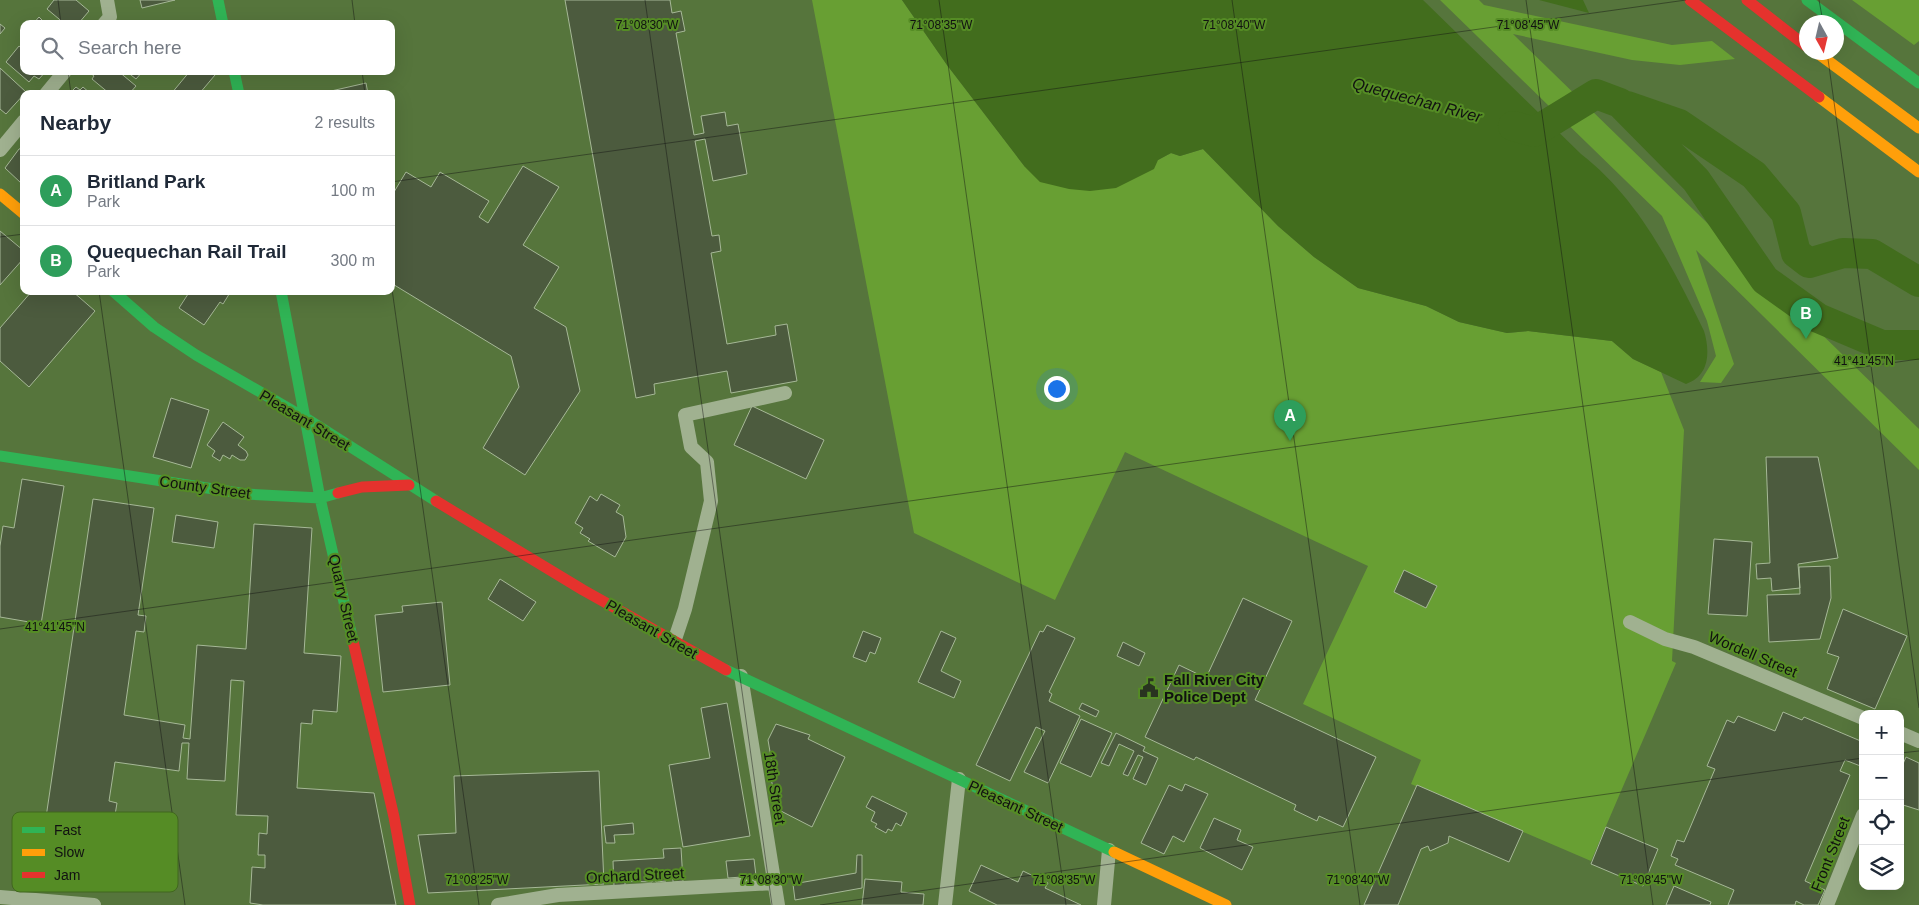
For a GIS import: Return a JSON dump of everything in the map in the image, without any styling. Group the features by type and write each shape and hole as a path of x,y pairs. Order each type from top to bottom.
{"main road":[{"path":"218,0 223,20"},
{"path":"1690,0 1918,172"},
{"path":"1747,0 1799,40"},
{"path":"1807,0 1919,83"},
{"path":"1850,32 1919,72"},
{"path":"1827,60 1919,128"},
{"path":"235,75 238,90"},
{"path":"0,194 20,211"},
{"name":"Pleasant Street","path":"118,295 163,333 307,419 410,485 583,590 674,642 740,676 1226,905"},
{"name":"Quarry Street","path":"282,295 307,419 320,498 394,817 410,905"},
{"name":"County Street","path":"0,456 246,494 320,498 381,485 410,485"}],"street":[{"path":"107,0 110,17 107,20"},
{"path":"49,90 61,75"},
{"path":"0,150 20,126"},
{"path":"674,642 685,609 712,501 707,462 691,447 686,415 785,394"},
{"name":"Wordell Street","path":"1630,622 1665,639 1694,647 1859,716"},
{"name":"18th Street","path":"740,676 778,905"},
{"path":"1904,735 1919,741"},
{"path":"945,905 959,779"},
{"name":"Front Street","path":"1826,905 1859,825"},
{"path":"1104,905 1109,850"},
{"name":"Orchard Street","path":"498,905 558,895 623,898 774,883"},
{"path":"0,897 94,905"}],"shaded area":[{"path":"812,0 902,0 947,65 1025,167 1158,160 1171,153 1180,156 1203,149 1278,226 1314,257 1358,288 1426,306 1459,322 1507,333 1528,331 1612,341 1633,359 1661,372 1684,430 1672,661 1676,663 1591,861 1411,784 1421,760 1303,704 1368,566 1125,452 1055,600 914,533"},
{"path":"1440,0 1479,0 1484,5 1672,45 1712,41 1735,59 1680,65 1632,60 1513,34 1919,429 1919,470 1696,250 1734,364 1721,383 1700,382 1716,356 1707,321 1662,216"},
{"path":"1852,0 1919,0 1919,41 1914,45"}],"water":[{"path":"902,0 1423,0 1581,154 1602,172 1637,213 1666,258 1704,331 1707,354 1704,369 1694,380 1686,384 1633,359 1612,341 1528,331 1507,333 1459,322 1426,306 1358,288 1314,257 1278,226 1203,149 1180,156 1171,153 1158,160 1154,169 1116,188 1090,191 1069,189 1040,182 1025,167 947,65"},
{"path":"1539,0 1583,0 1589,13"}],"building":[{"path":"54,0 76,0 89,11 81,20 60,20 47,9"},
{"path":"140,0 175,0 142,8"},
{"path":"565,0 670,0 672,13 681,11 685,31 676,33 694,135 704,133 701,116 725,112 727,126 738,124 747,174 713,181 705,139 695,141 712,236 719,235 721,251 711,253 727,344 776,335 775,326 787,324 797,381 731,393 727,371 654,384 655,394 636,398"},
{"path":"0,24 5,28 0,34"},
{"path":"19,46 20,47 20,74 6,62"},
{"path":"0,68 24,90 20,90 20,99 6,114 0,109"},
{"path":"21,75 42,75 39,79 34,76 29,82"},
{"path":"93,75 123,75 136,86 132,90 105,90 92,79"},
{"path":"131,75 140,75 136,79"},
{"path":"187,75 215,75 202,90 174,90"},
{"path":"366,83 367,90 335,90"},
{"path":"19,149 20,149 20,182 5,168"},
{"path":"523,166 559,187 523,245 559,267 534,308 566,327 580,391 525,475 483,448 519,387 511,356 395,285 395,190 406,172 431,187 440,172 489,201 479,217 488,223"},
{"path":"0,231 20,248 20,262 0,285"},
{"path":"29,295 77,295 95,311 29,387 0,361 0,328"},
{"path":"187,295 229,295 223,304 220,302 204,325 179,308"},
{"path":"171,398 209,410 191,468 153,457"},
{"path":"752,406 824,440 806,479 734,445"},
{"path":"223,422 244,437 238,445 248,455 245,460 240,460 232,455 230,459 223,455 220,461 212,456 215,451 207,445"},
{"path":"1766,457 1818,457 1838,558 1798,564 1800,588 1772,591 1771,578 1757,579 1756,564 1770,563"},
{"path":"22,479 64,486 41,624 0,617 0,546 3,526 14,528"},
{"path":"601,494 620,505 616,512 623,516 626,537 615,557 588,541 590,539 580,533 583,528 575,523 590,496 597,501"},
{"path":"93,499 154,508 138,615 146,616 144,632 136,631 124,715 185,725 183,738 190,739 197,645 246,649 254,524 312,528 304,653 341,656 337,712 313,710 312,724 301,723 297,788 374,793 396,905 263,905 250,903 252,867 265,868 265,855 258,855 259,833 267,834 268,816 236,815 244,681 231,680 225,781 187,779 189,743 182,743 179,771 115,762 109,801 117,803 116,812 47,812"},
{"path":"176,515 218,522 214,548 172,542"},
{"path":"1714,539 1752,542 1747,616 1708,614"},
{"path":"1830,566 1831,598 1820,639 1769,642 1767,595 1800,594 1799,567"},
{"path":"1404,570 1437,586 1426,608 1394,592"},
{"path":"500,579 536,602 523,621 488,599"},
{"path":"1243,598 1292,621 1255,700 1376,757 1343,827 1319,816 1317,821 1294,810 1296,805 1196,757 1194,760 1145,737 1179,665 1206,678"},
{"path":"442,602 450,685 383,692 375,615 403,612 402,606"},
{"path":"1843,609 1907,636 1875,709 1827,689 1839,657 1827,653"},
{"path":"1047,625 1075,638 1049,692 1052,694 1049,701 1080,716 1048,783 1024,772 1045,731 1036,727 1010,781 976,765 1040,631 1043,632"},
{"path":"863,631 881,638 875,654 870,652 866,662 853,657"},
{"path":"941,631 956,638 941,671 961,681 954,698 918,682"},
{"path":"1123,642 1145,653 1139,666 1117,656"},
{"path":"727,703 750,836 683,847 669,765 710,758 701,708"},
{"path":"1082,703 1099,711 1096,717 1079,709"},
{"path":"1783,712 1802,720 1804,717 1859,740 1859,765 1845,760 1840,771 1850,775 1805,881 1825,890 1818,905 1804,905 1796,901 1795,905 1728,905 1734,890 1675,865 1678,859 1671,856 1677,840 1684,842 1715,769 1707,766 1727,720 1734,723 1738,716 1775,731"},
{"path":"1081,719 1112,733 1091,777 1060,763"},
{"path":"776,724 810,735 808,739 845,757 812,827 777,809 771,778 773,769 768,740"},
{"path":"1116,733 1145,747 1143,751 1158,758 1146,785 1133,779 1143,757 1138,755 1128,776 1123,774 1134,751 1119,744 1109,766 1101,763"},
{"path":"1906,757 1919,763 1919,810 1904,805 1904,762"},
{"path":"599,771 604,884 428,893 418,835 456,833 454,776"},
{"path":"1185,784 1208,794 1184,842 1173,836 1164,854 1141,843 1169,785 1182,791"},
{"path":"1417,785 1523,831 1509,862 1449,836 1448,843 1430,851 1428,846 1421,849 1398,905 1364,905"},
{"path":"872,796 907,813 901,826 896,823 892,831 888,829 886,833 875,827 877,824 871,821 875,812 866,807"},
{"path":"1214,818 1241,830 1237,840 1253,847 1242,870 1200,848"},
{"path":"633,823 634,834 614,835 615,843 606,843 604,826"},
{"path":"1606,827 1658,849 1643,886 1591,864"},
{"path":"681,848 683,881 673,882 673,878 666,878 666,881 656,882 655,879 652,879 652,882 625,881 625,885 614,886 613,861 664,858 663,849"},
{"path":"857,855 862,855 862,888 795,900 793,884 856,873"},
{"path":"754,859 756,876 728,878 726,861"},
{"path":"981,865 1018,882 1023,871 1048,883 1045,888 1081,905 997,905 969,891"},
{"path":"865,879 902,882 901,892 924,894 923,905 862,905"},
{"path":"1674,886 1711,902 1710,905 1666,905"}],"waterway":[{"name":"Quequechan River","path":"1513,126 1534,132 1596,94 1620,103 1696,180 1765,280 1818,318 1882,345 1919,345"},
{"name":"Quequechan River","path":"1627,106 1679,124 1754,175 1786,213 1796,253 1809,263 1843,253 1872,254 1919,282"}],"traffic: fast":[{"path":"218,0 222,20"},
{"path":"1807,0 1919,83"},
{"path":"235,75 238,90"},
{"path":"118,295 154,327 196,355 307,419 436,501"},
{"path":"282,295 320,498 353,641"},
{"path":"0,456 246,494 320,498 338,493"},
{"path":"726,670 1114,852"}],"traffic: slow":[{"path":"1827,60 1919,128"},
{"path":"1819,97 1919,172"},
{"path":"0,194 20,211"},
{"path":"1114,852 1226,905"}],"traffic: jam":[{"path":"1690,0 1819,97"},
{"path":"1747,0 1799,41"},
{"path":"338,493 362,487 409,485"},
{"path":"436,501 583,590 726,670"},
{"path":"353,641 394,817 410,905"}],"place":[{"name":"Quequechan Rail Trail","path":"1806,339"},
{"name":"Britland Park","path":"1290,441"},
{"name":"Fall River City Police Dept","path":"1149,688"}]}
